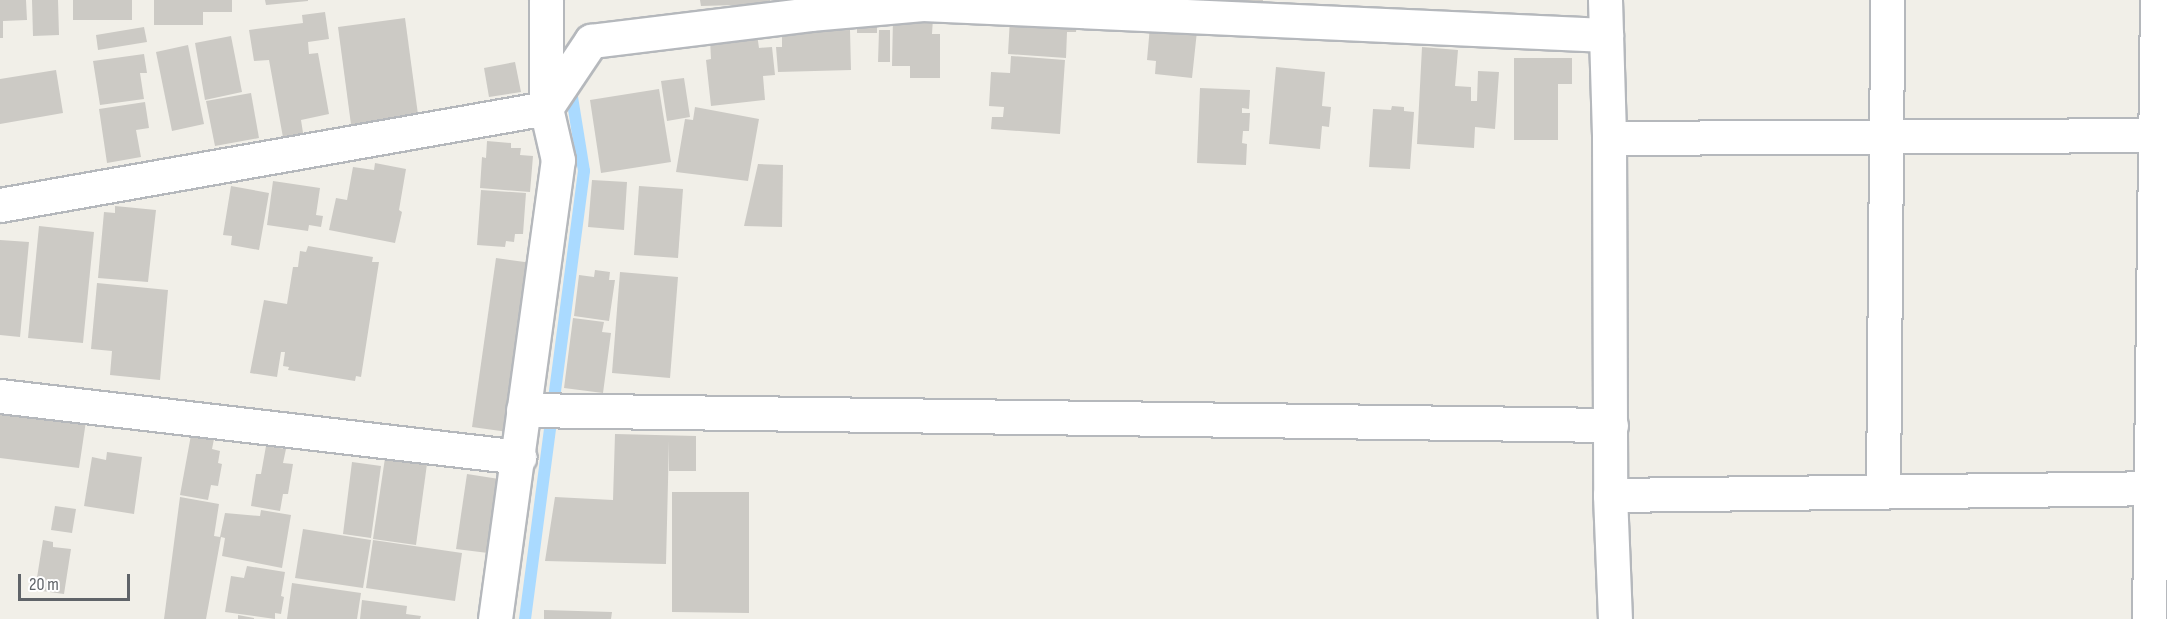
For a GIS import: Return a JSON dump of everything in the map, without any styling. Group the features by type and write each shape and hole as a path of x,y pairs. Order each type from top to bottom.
{"street":[{"path":"495,619 558,160 546,108 546,0"},
{"path":"1605,0 1609,138 1610,495 1616,619"},
{"path":"1883,492 1887,0"},
{"path":"2149,619 2159,488 2161,135 2157,0"},
{"path":"0,205 546,108 591,41 810,14 923,4 1606,35"},
{"path":"1609,138 2161,135"},
{"path":"0,396 519,457"},
{"path":"523,410 1611,424"},
{"path":"1610,495 2159,488"}],"building":[{"path":"0,0 26,0 27,20 3,21 3,38 0,38"},
{"path":"32,0 58,0 59,35 33,36"},
{"path":"73,0 132,0 132,20 73,20"},
{"path":"154,0 232,0 232,12 203,12 203,25 154,25"},
{"path":"265,0 308,0 308,1 266,5"},
{"path":"700,0 770,0 770,4 701,6"},
{"path":"1228,0 1263,0 1262,9 1228,7"},
{"path":"325,12 329,39 308,42 309,54 318,53 329,114 301,120 304,139 284,143 269,60 254,61 249,30 303,23 302,15"},
{"path":"405,18 419,122 352,132 338,27"},
{"path":"893,18 933,18 932,34 940,34 940,78 910,78 910,66 892,66"},
{"path":"1010,18 1077,23 1076,32 1067,32 1066,58 1008,54"},
{"path":"857,19 877,20 877,33 857,33"},
{"path":"1150,26 1197,31 1192,78 1155,74 1156,61 1147,60"},
{"path":"144,27 147,42 98,50 96,35"},
{"path":"850,30 851,70 778,72 776,47 782,47 782,32"},
{"path":"879,30 890,30 890,62 878,62"},
{"path":"757,34 759,48 772,47 775,75 763,76 765,100 711,106 706,60 711,59 710,39"},
{"path":"231,36 242,92 205,100 195,43"},
{"path":"188,45 204,124 172,131 156,52"},
{"path":"1422,47 1458,50 1455,86 1471,87 1471,101 1477,101 1478,71 1499,72 1495,129 1475,127 1474,148 1417,144"},
{"path":"144,54 147,73 140,73 144,99 100,105 93,61"},
{"path":"1011,56 1065,60 1060,134 991,129 992,117 1003,117 1004,107 989,106 991,72 1010,73"},
{"path":"1514,58 1572,58 1572,84 1558,84 1558,140 1514,140"},
{"path":"515,62 521,92 489,97 484,68"},
{"path":"1276,67 1325,72 1322,106 1331,107 1329,127 1322,126 1320,149 1269,144"},
{"path":"56,70 63,113 0,124 0,79"},
{"path":"684,78 690,117 667,121 661,81"},
{"path":"1200,88 1250,90 1249,109 1242,108 1242,113 1250,113 1249,131 1243,131 1242,143 1247,144 1246,165 1197,163"},
{"path":"659,89 671,162 601,173 590,100"},
{"path":"251,93 259,138 215,146 206,101"},
{"path":"145,102 149,128 136,130 141,157 107,163 99,109"},
{"path":"1392,106 1404,107 1404,111 1414,112 1410,169 1369,167 1373,109 1391,110"},
{"path":"695,107 759,119 748,181 676,172 685,119 693,120"},
{"path":"487,141 511,143 511,148 521,148 520,155 533,156 530,192 480,188 482,157 486,158"},
{"path":"375,163 406,169 399,210 402,212 395,243 329,230 336,198 347,200 353,167 374,170"},
{"path":"758,164 783,165 782,227 744,226"},
{"path":"592,180 627,182 624,230 588,227"},
{"path":"273,181 320,188 316,215 323,216 321,227 309,225 308,231 267,225"},
{"path":"231,186 269,193 259,250 231,245 232,236 223,235"},
{"path":"639,186 683,189 678,258 634,255"},
{"path":"481,190 526,193 523,234 515,234 514,242 506,241 505,247 477,245"},
{"path":"115,206 156,210 148,282 98,278 104,212 115,213"},
{"path":"39,226 94,232 83,343 28,338"},
{"path":"0,240 29,242 20,337 0,335"},
{"path":"308,246 373,257 372,262 379,262 361,377 356,376 355,381 288,370 289,367 283,366 285,352 281,352 277,377 250,373 264,300 287,304 293,267 298,267 300,251 306,252"},
{"path":"496,258 532,263 508,432 472,427"},
{"path":"595,270 610,272 609,280 615,280 609,321 574,316 579,275 594,277"},
{"path":"620,272 678,277 670,378 612,373"},
{"path":"97,283 168,290 160,380 110,375 112,351 91,349"},
{"path":"573,318 604,322 602,332 611,333 603,393 564,388"},
{"path":"0,409 86,421 79,468 0,458"},
{"path":"615,434 696,436 696,471 669,471 669,441 666,564 545,561 555,497 613,500"},
{"path":"191,435 214,439 212,449 220,451 218,463 222,464 218,486 211,485 208,500 180,495"},
{"path":"266,446 286,449 283,463 293,464 288,494 283,494 280,511 251,506 256,474 261,474"},
{"path":"107,452 142,457 134,514 84,506 92,457 106,460"},
{"path":"385,458 427,464 416,545 373,539"},
{"path":"352,462 381,466 371,538 343,534"},
{"path":"467,474 499,479 488,553 456,549"},
{"path":"672,492 749,492 749,613 672,612"},
{"path":"180,497 219,504 214,536 220,537 225,513 260,516 261,510 291,515 282,568 222,556 225,538 221,537 206,619 164,619"},
{"path":"55,506 76,509 72,533 51,530"},
{"path":"303,529 371,540 363,588 295,578"},
{"path":"43,540 53,542 53,547 71,549 64,594 35,590"},
{"path":"373,540 462,553 455,601 366,588"},
{"path":"247,566 285,572 281,614 275,613 275,619 225,612 231,576 244,578"},
{"path":"292,583 361,593 357,619 287,619"},
{"path":"362,600 407,606 406,614 421,616 420,619 360,619"},
{"path":"544,610 612,612 611,619 544,619"},
{"path":"238,615 254,618 254,619 238,619"}],"waterway":[{"path":"525,619 584,171 570,85"}]}
